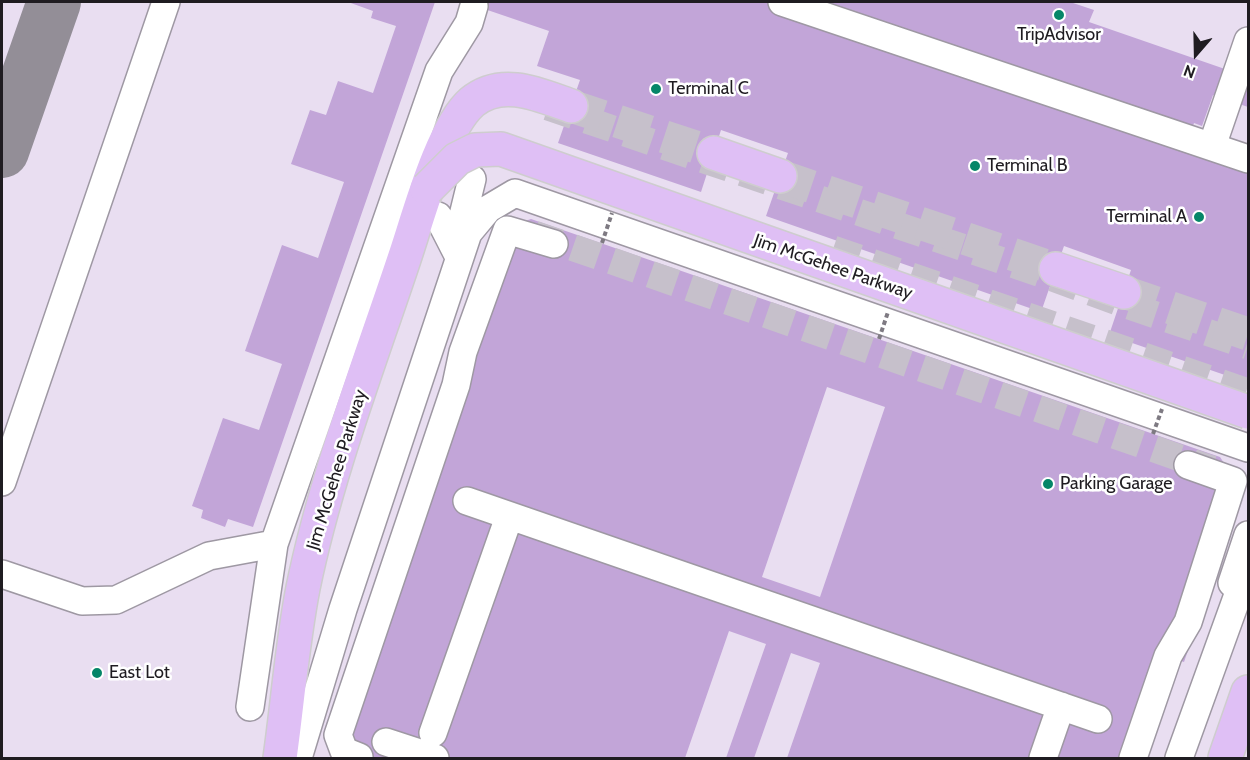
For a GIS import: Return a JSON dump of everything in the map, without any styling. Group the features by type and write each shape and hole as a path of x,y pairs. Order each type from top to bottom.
{"main road":[{"name":"Jim McGehee Parkway","path":"432,203 433,171 458,118 473,101 495,90 525,90 571,105"},
{"name":"Jim McGehee Parkway","path":"280,759 303,589 325,500 340,452 432,203 457,159 475,150 501,149 1248,412"},
{"path":"714,153 780,176"},
{"path":"1056,269 1124,292"},
{"path":"1225,759 1248,692"}],"lane":[{"path":"2,482 166,2"},
{"path":"782,2 1248,159"},
{"path":"250,706 274,544 439,71 469,23 474,6"},
{"path":"1212,146 1248,40"},
{"path":"459,258 460,228 472,179"},
{"path":"298,759 344,609 468,233 488,209 515,193 560,228 1189,446 1248,448"},
{"path":"432,203 459,258"},
{"path":"468,233 511,226"},
{"path":"359,757 344,751 338,735 456,385 463,352 507,230 560,228"},
{"path":"1133,759 1168,656 1188,622 1233,481 1189,446"},
{"path":"467,501 1098,719"},
{"path":"386,742 434,746 509,517"},
{"path":"1222,639 1220,620 1248,535"},
{"path":"2,574 82,602 116,600 209,556 274,544"},
{"path":"1179,759 1248,567"},
{"path":"1204,687 1239,635 1248,610"},
{"path":"1043,759 1061,706"}],"shaded area":[{"path":"2,2 1248,2 1248,758 2,758"}],"building":[{"path":"348,2 435,2 253,527 228,519 225,527 201,518 203,510 192,506 223,418 259,430 282,364 245,351 282,245 318,258 344,182 291,164 310,110 326,115 338,81 373,93 396,26 371,18 373,11"},
{"name":"Terminal B","path":"464,2 1070,2 1094,10 1089,22 1248,77 1248,107 1213,95 1202,126 1194,123 1187,143 1248,164 1248,383 1109,335 1131,270 1064,246 1041,312 766,216 788,153 721,130 701,192 558,143 580,80 537,66 549,31"},
{"name":"Parking Garage","path":"531,219 1220,457 1243,492 1184,662 1155,652 1118,758 787,758 820,663 791,653 754,758 726,758 766,644 729,631 685,758 358,758 346,742 462,411 450,407 507,227","holes":["827,387 885,407 820,597 762,577"]}],"taxiway":[{"path":"2,151 54,2"}],"tunnel":[{"path":"571,106 714,153"},
{"path":"548,107 1248,346"},
{"path":"780,176 1056,269"},
{"path":"534,234 1212,469"},
{"path":"833,249 1248,392"},
{"path":"1124,292 1248,334"}],"place":[{"name":"TripAdvisor","path":"1059,15"},
{"name":"Terminal C","path":"656,89"},
{"name":"Terminal B","path":"975,166"},
{"name":"Terminal A","path":"1199,217"},
{"name":"Parking Garage","path":"1048,484"},
{"name":"East Lot","path":"97,673"}]}
